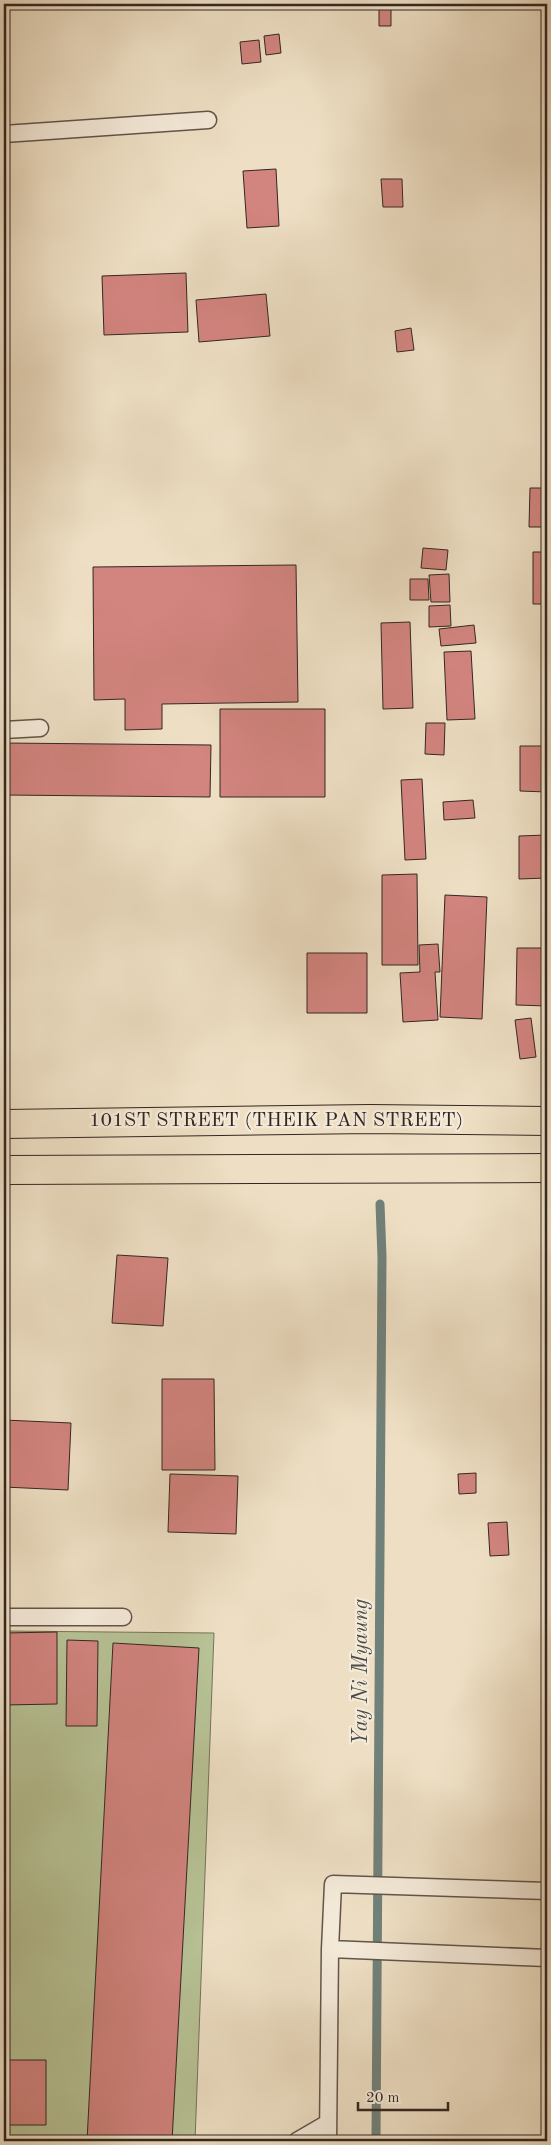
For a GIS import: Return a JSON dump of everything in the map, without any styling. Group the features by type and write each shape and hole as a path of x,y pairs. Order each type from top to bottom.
{"main road":[{"name":"101ST STREET (THEIK PAN STREET)","path":"4,1124 370,1119 547,1121"},
{"path":"4,1170 547,1168"}],"lane":[{"path":"4,134 208,120"},
{"path":"4,730 40,728"},
{"path":"4,1617 123,1617"},
{"path":"328,2141 330,1948 333,1884 547,1891"},
{"path":"330,1948 547,1958"},
{"path":"297,2141 328,2123"}],"green space":[{"path":"4,1631 214,1633 195,2141 4,2141"}],"building":[{"path":"379,7 391,7 391,26 379,26"},
{"path":"279,34 281,53 266,55 264,36"},
{"path":"259,40 261,62 242,64 240,42"},
{"path":"276,169 279,226 247,228 243,171"},
{"path":"381,179 402,179 403,207 383,207"},
{"path":"186,273 188,332 104,335 102,276"},
{"path":"266,294 270,336 199,342 196,300"},
{"path":"411,328 414,350 397,352 395,331"},
{"path":"530,488 547,488 547,527 529,527"},
{"path":"423,548 448,550 446,570 421,568"},
{"path":"533,552 547,552 547,604 533,604"},
{"path":"296,565 298,702 162,704 162,729 125,730 125,699 94,700 93,567"},
{"path":"449,574 450,602 431,602 429,575"},
{"path":"410,579 428,579 429,600 410,600"},
{"path":"450,605 451,626 429,627 429,606"},
{"path":"410,622 413,708 383,709 381,623"},
{"path":"474,625 476,643 441,646 439,629"},
{"path":"471,651 475,719 447,720 444,652"},
{"path":"220,709 325,709 325,797 220,797"},
{"path":"426,723 445,723 444,755 425,754"},
{"path":"4,743 211,745 210,797 4,795"},
{"path":"520,746 547,746 547,792 520,791"},
{"path":"422,779 426,859 405,860 401,780"},
{"path":"473,800 475,818 444,820 443,802"},
{"path":"547,835 547,878 519,879 519,836"},
{"path":"417,874 418,965 382,965 382,875"},
{"path":"445,895 487,897 482,1019 440,1017"},
{"path":"438,944 440,972 435,972 438,1020 403,1022 400,973 420,972 419,945"},
{"path":"517,948 547,948 547,1006 516,1005"},
{"path":"307,953 367,953 367,1013 307,1013"},
{"path":"531,1018 536,1057 520,1059 515,1020"},
{"path":"117,1255 168,1258 163,1326 112,1323"},
{"path":"162,1379 214,1379 215,1470 162,1470"},
{"path":"4,1420 71,1423 68,1490 4,1487"},
{"path":"476,1473 476,1493 459,1494 458,1474"},
{"path":"170,1474 238,1476 236,1534 168,1532"},
{"path":"507,1522 509,1555 490,1556 488,1523"},
{"path":"57,1632 57,1704 4,1705 4,1633"},
{"path":"67,1640 98,1641 97,1726 66,1726"},
{"path":"113,1643 199,1648 172,2141 87,2141"},
{"path":"4,2060 46,2060 46,2125 4,2125"}],"waterway":[{"name":"Yay Ni Myaung","path":"376,2141 382,1257 380,1204"}]}
